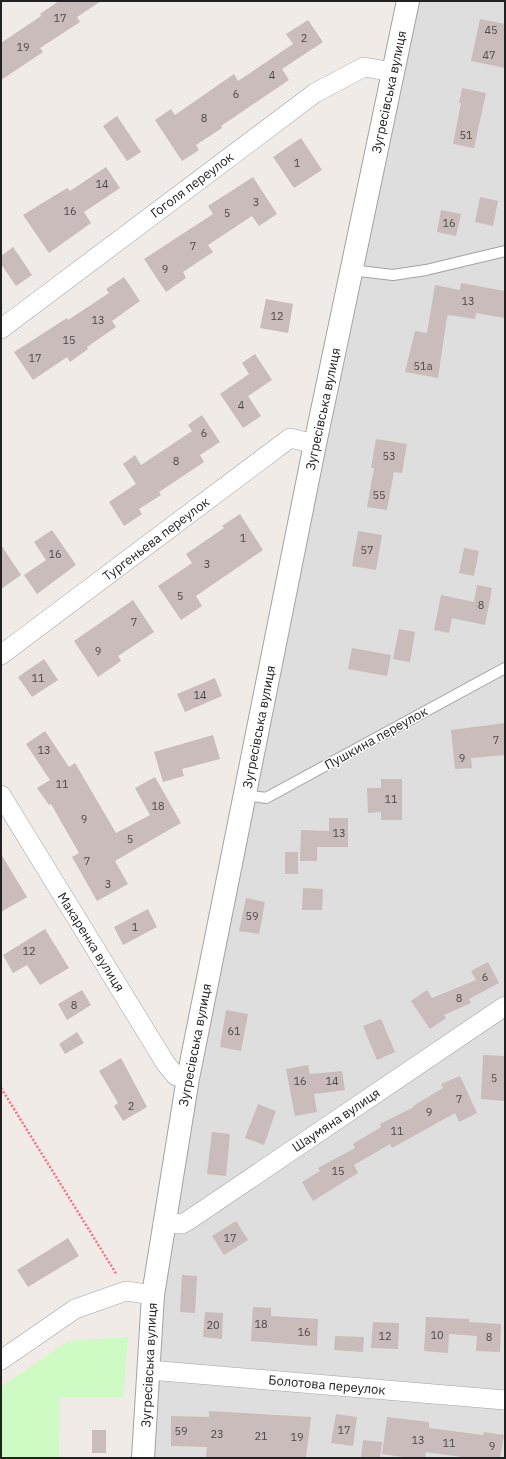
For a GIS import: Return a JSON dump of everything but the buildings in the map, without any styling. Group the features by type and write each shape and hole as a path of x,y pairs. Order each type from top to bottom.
{"street":[{"name":"Зугресівська вулиця","path":"143,1458 153,1295 188,1078 315,444 408,1"},
{"name":"Гоголя переулок","path":"1,329 315,93 364,67 394,72"},
{"name":"Тургеньева переулок","path":"1,655 290,438 315,444"},
{"name":"Макаренка вулиця","path":"1,796 166,1064 176,1076 188,1078"},
{"name":"Шаумяна вулиця","path":"164,1223 182,1224 189,1220 505,1006"},
{"path":"1,1360 74,1310 126,1291 153,1295"},
{"name":"Болотова переулок","path":"149,1370 505,1400"}],"lane":[{"path":"352,270 393,275 426,270 505,251"},
{"name":"Пушкина переулок","path":"245,795 266,798 505,668"}],"path":[{"path":"1,1088 126,1291"}],"shaded area":[{"path":"416,1 505,1 505,1458 152,1458 159,1296 215,987"}],"green space":[{"path":"128,1337 123,1397 60,1397 59,1458 1,1458 1,1387 69,1341"}]}
